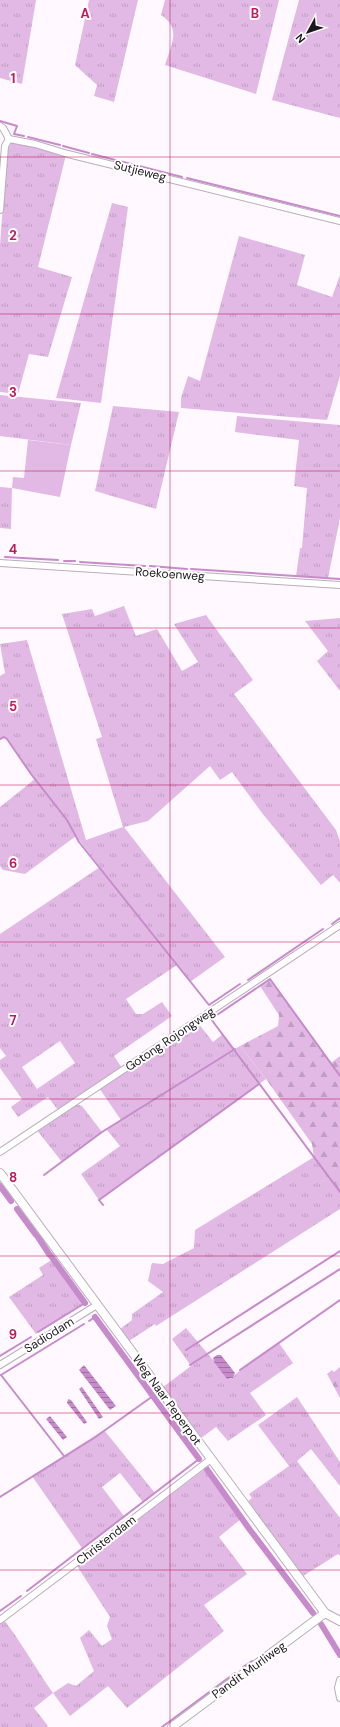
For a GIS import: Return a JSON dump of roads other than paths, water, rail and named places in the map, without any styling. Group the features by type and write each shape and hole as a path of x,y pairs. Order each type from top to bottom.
{"street":[{"path":"0,126 3,128 8,139 5,146 0,210"},
{"name":"Sutjieweg","path":"8,139 35,144 68,154 340,221"},
{"name":"Roekoenweg","path":"0,563 340,585"},
{"name":"Gotong Rojongweg","path":"0,1152 340,925"},
{"name":"Weg Naar Peperpot","path":"0,1173 325,1613 340,1621"},
{"name":"Sadiodam","path":"0,1365 97,1305"},
{"name":"Christendam","path":"0,1620 211,1459"},
{"name":"Pandit Murliweg","path":"172,1727 325,1613"},
{"path":"340,1680 338,1688 340,1698"}],"waterway":[{"path":"0,121 17,126 14,134 24,136"},
{"path":"28,137 60,145"},
{"path":"63,146 89,153"},
{"path":"92,154 182,177"},
{"path":"187,178 340,216"},
{"path":"5,557 58,560"},
{"path":"64,561 75,561"},
{"path":"80,562 145,566"},
{"path":"150,566 187,569"},
{"path":"191,569 340,579"},
{"path":"0,739 4,737 7,739 31,774 67,820 79,842 209,1005 240,984"},
{"path":"332,924 340,918"},
{"path":"248,980 323,929"},
{"path":"340,1076 270,979 211,1019 340,1192"},
{"path":"44,1175 102,1132 235,1049"},
{"path":"103,1205 99,1200 259,1084"},
{"path":"0,1186 11,1201"},
{"path":"17,1209 36,1235"},
{"path":"38,1237 49,1254"},
{"path":"186,1350 340,1251"},
{"path":"51,1256 85,1303"},
{"path":"190,1365 340,1269"},
{"path":"240,1370 340,1300"},
{"path":"38,1332 85,1303"},
{"path":"89,1321 95,1317"},
{"path":"95,1317 199,1459"},
{"path":"1,1375 84,1324"},
{"path":"0,1356 31,1337"},
{"path":"1,1375 64,1456"},
{"path":"0,1497 94,1438 153,1396"},
{"path":"27,1591 199,1459"},
{"path":"206,1468 250,1530 313,1613"},
{"path":"0,1611 21,1596"},
{"path":"321,1624 340,1655"},
{"path":"243,1667 252,1661"},
{"path":"162,1727 235,1673"}]}
